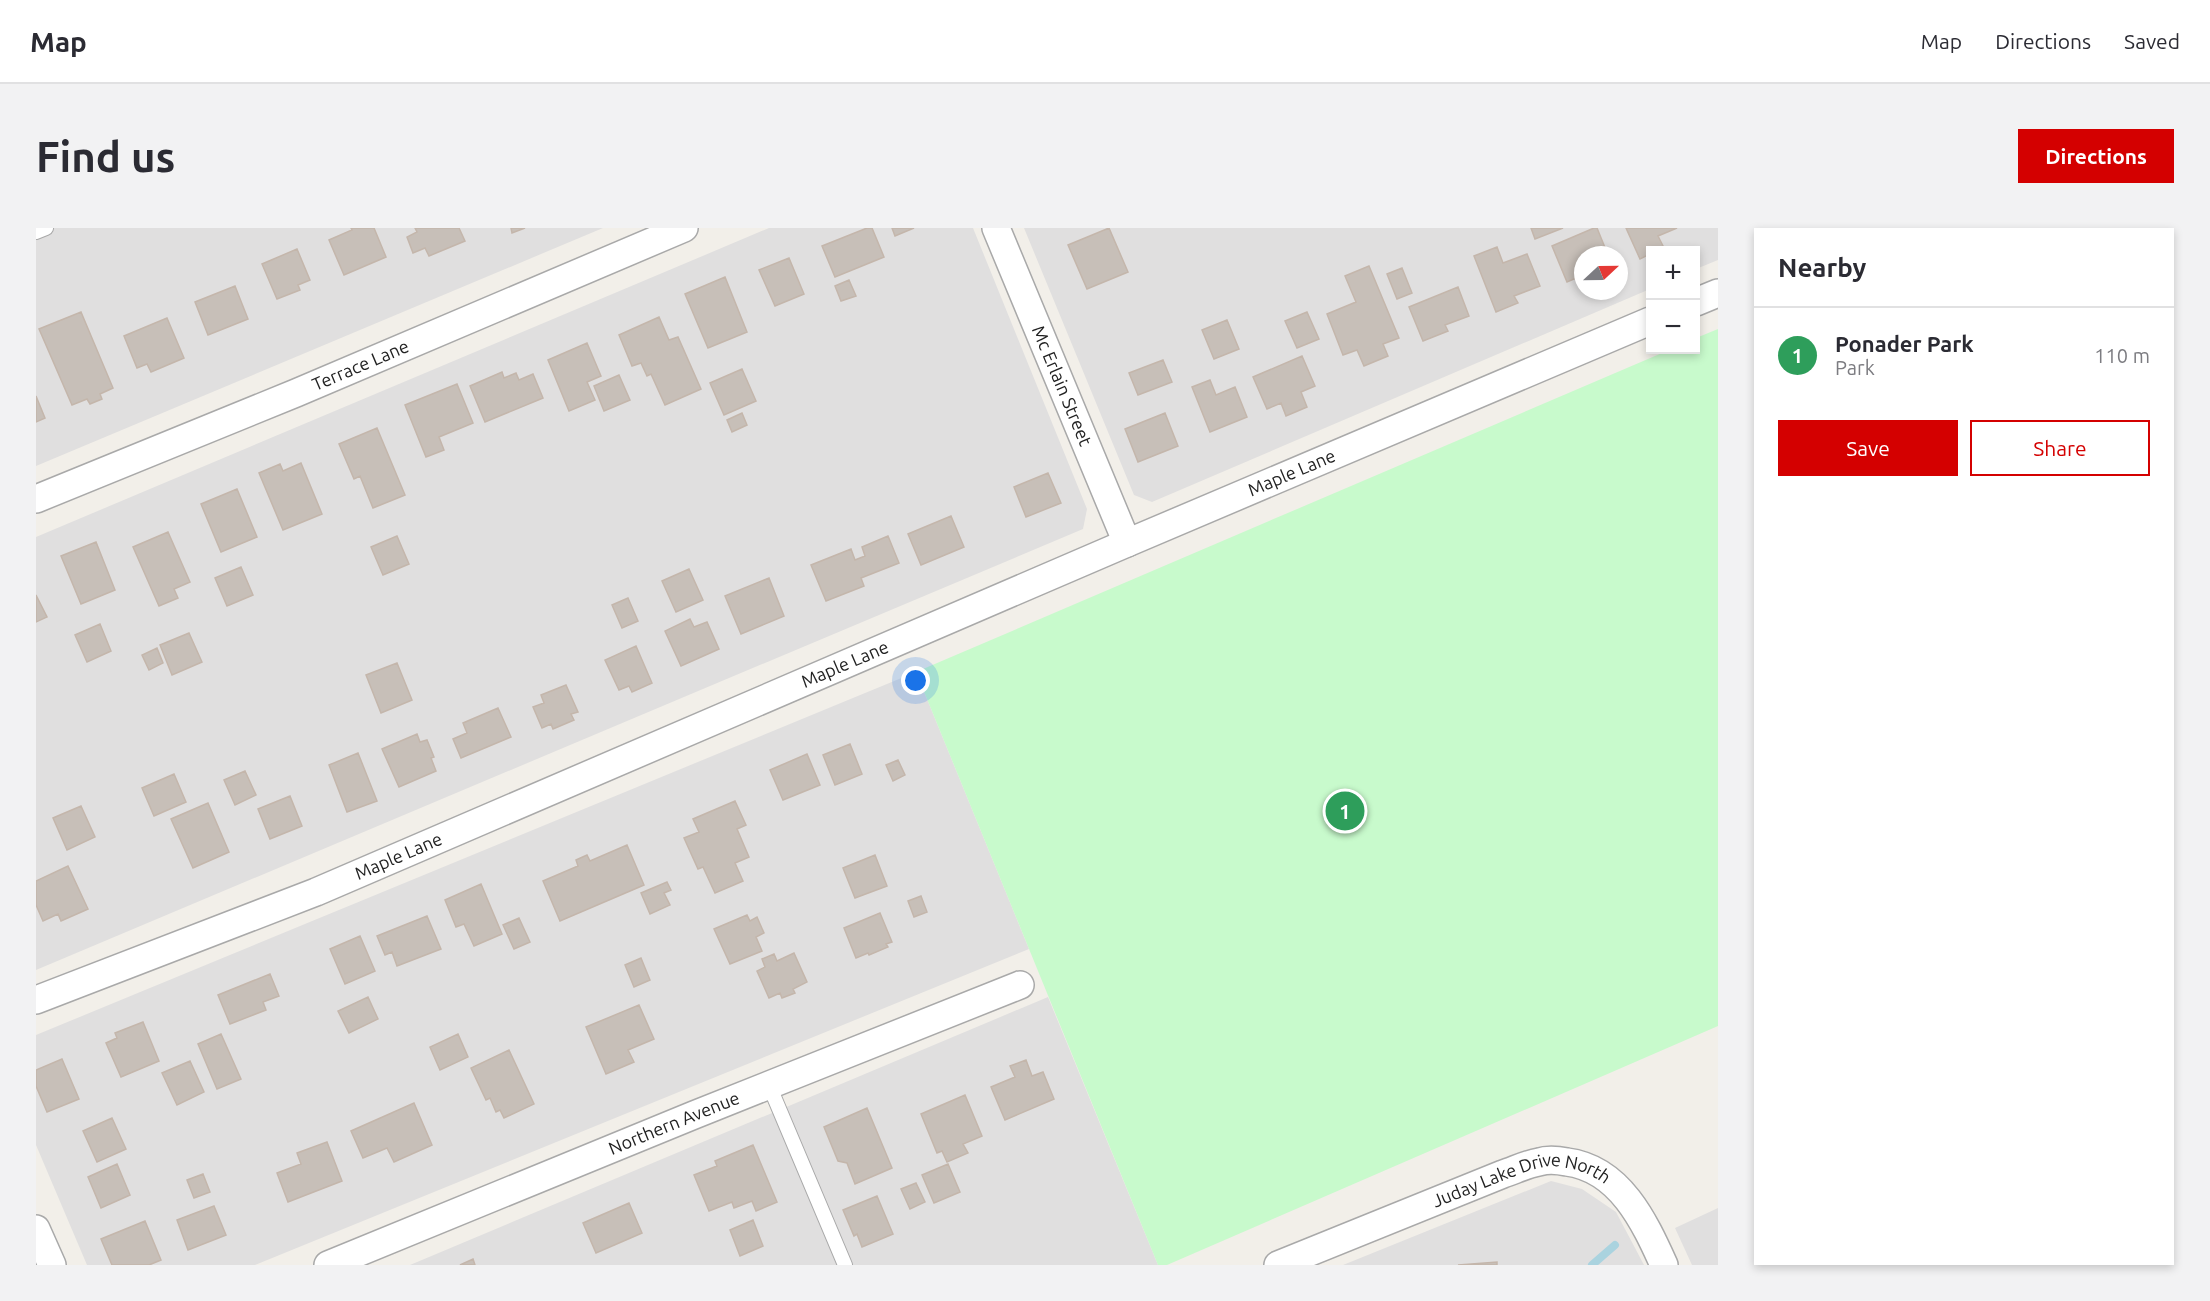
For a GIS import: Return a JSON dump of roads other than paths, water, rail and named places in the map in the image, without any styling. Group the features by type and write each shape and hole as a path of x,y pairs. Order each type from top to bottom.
{"street":[{"name":"Terrace Lane","path":"36,499 296,393 684,228"},
{"name":"Mc Erlain Street","path":"996,228 1127,543"},
{"path":"1700,300 1718,293"},
{"name":"Maple Lane","path":"36,1000 316,892 1646,323"},
{"name":"Northern Avenue","path":"328,1265 1020,985"},
{"name":"Juday Lake Drive North","path":"1278,1265 1539,1161 1554,1160 1580,1164 1600,1172 1628,1199 1649,1232 1664,1265"},
{"path":"36,1229 52,1265"}],"lane":[{"path":"36,232 46,228"},
{"path":"769,1085 845,1265"}],"waterway":[{"path":"1592,1265 1615,1245"}],"place":[{"name":"Ponader Park","path":"1345,811"}]}
